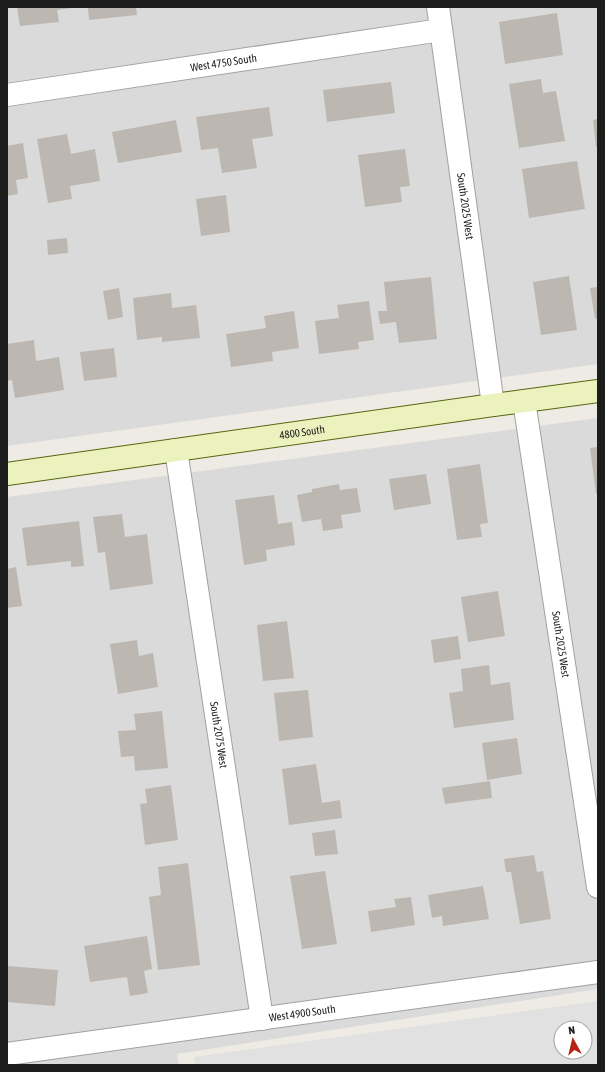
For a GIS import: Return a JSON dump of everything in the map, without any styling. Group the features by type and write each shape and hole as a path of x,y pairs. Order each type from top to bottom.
{"main road":[{"name":"4800 South","path":"7,474 598,391"}],"street":[{"name":"South 2025 West","path":"438,7 493,405"},
{"name":"West 4750 South","path":"7,95 441,30"},
{"name":"South 2025 West","path":"524,402 598,887"},
{"name":"South 2075 West","path":"176,450 262,1019"},
{"name":"West 4900 South","path":"7,1054 598,972"}],"shaded area":[{"path":"7,7 598,7 598,364 7,446"},
{"path":"598,418 598,989 177,1054 179,1065 7,1065 7,497"},
{"path":"598,1001 598,1065 195,1065 194,1057"}],"building":[{"path":"17,7 72,8 57,10 59,22 20,26"},
{"path":"88,7 136,7 137,15 89,20"},
{"path":"557,13 563,55 505,64 499,22"},
{"path":"541,79 543,93 556,91 565,141 519,148 509,84"},
{"path":"391,82 395,113 327,122 323,90"},
{"path":"269,107 273,136 252,139 257,168 222,173 218,148 201,150 196,117"},
{"path":"598,119 598,147 596,147 593,120"},
{"path":"176,120 182,152 118,163 112,132"},
{"path":"67,134 71,154 95,149 100,181 70,186 72,199 48,203 37,139"},
{"path":"23,143 28,178 16,180 18,194 7,196 7,146"},
{"path":"405,149 410,186 400,187 402,202 365,207 358,155"},
{"path":"577,161 585,209 529,218 522,169"},
{"path":"226,195 230,232 201,236 196,199"},
{"path":"67,238 68,253 48,255 47,240"},
{"path":"569,276 577,330 541,335 533,282"},
{"path":"431,277 437,339 399,343 396,322 380,324 378,311 387,311 384,282"},
{"path":"598,287 598,318 595,319 590,288"},
{"path":"119,288 123,317 108,320 103,291"},
{"path":"171,293 172,308 196,305 200,338 162,342 162,337 137,340 133,298"},
{"path":"369,301 374,340 358,342 359,349 319,354 315,321 339,318 337,305"},
{"path":"294,311 299,348 272,352 273,361 231,367 226,334 266,328 264,316"},
{"path":"34,340 36,361 59,357 64,390 15,398 12,380 7,381 7,344"},
{"path":"114,348 117,377 84,381 80,352"},
{"path":"598,447 598,493 596,494 590,448"},
{"path":"480,464 488,523 480,524 482,537 457,540 447,469"},
{"path":"426,474 431,504 394,510 389,479"},
{"path":"339,484 340,490 357,488 361,512 341,515 343,528 323,531 321,519 302,522 297,495 312,492 312,489"},
{"path":"274,495 278,524 292,522 295,545 266,550 267,561 244,565 235,500"},
{"path":"122,514 125,537 147,534 153,584 110,590 105,552 98,553 93,517"},
{"path":"79,521 84,566 71,567 71,561 27,566 22,528"},
{"path":"16,567 22,606 7,608 7,569"},
{"path":"498,591 505,636 468,642 461,597"},
{"path":"287,621 294,678 263,681 257,625"},
{"path":"458,636 461,659 434,663 431,640"},
{"path":"137,640 139,656 153,653 158,687 118,694 110,644"},
{"path":"489,665 491,685 510,682 514,720 454,728 449,693 463,691 461,669"},
{"path":"308,690 313,737 279,741 274,693"},
{"path":"162,711 168,768 135,771 134,756 121,757 118,731 136,730 134,714"},
{"path":"517,738 522,774 487,780 482,743"},
{"path":"316,764 322,803 340,800 342,818 289,825 282,769"},
{"path":"490,781 492,798 445,804 442,788"},
{"path":"171,785 178,840 145,845 140,804 147,803 145,789"},
{"path":"335,830 338,854 315,856 312,833"},
{"path":"534,855 537,872 543,871 551,919 520,924 511,872 506,872 504,859"},
{"path":"188,863 200,965 158,970 149,897 161,895 158,867"},
{"path":"325,871 337,944 302,949 290,876"},
{"path":"483,886 489,919 443,926 442,916 432,918 428,895"},
{"path":"411,897 415,925 371,932 368,911 396,907 394,899"},
{"path":"147,936 152,969 144,971 148,993 130,996 127,977 90,982 84,946"},
{"path":"7,966 58,970 55,1006 7,1002"}]}
